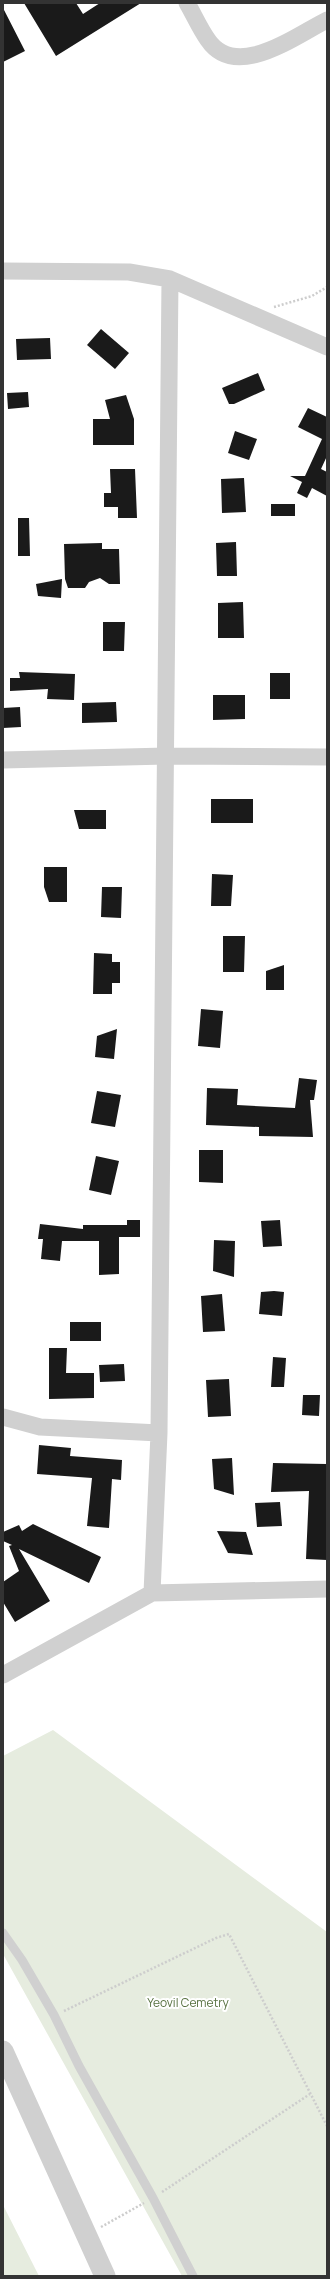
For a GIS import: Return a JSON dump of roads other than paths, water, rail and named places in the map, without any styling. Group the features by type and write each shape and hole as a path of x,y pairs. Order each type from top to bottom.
{"street":[{"path":"187,3 208,42 227,56 246,58 266,52 327,20"},
{"path":"3,271 129,272 170,279 327,347"},
{"path":"152,1593 159,1433 170,279"},
{"path":"3,760 166,756 327,757"},
{"path":"3,1417 40,1427 159,1433"},
{"path":"3,1675 152,1593 327,1589"},
{"path":"3,2051 105,2276"}],"lane":[{"path":"3,1933 22,1960 54,2015 79,2066 153,2198 193,2276"}],"park label":[{"name":"Yeovil Cemetry","path":"188,2002"}]}
